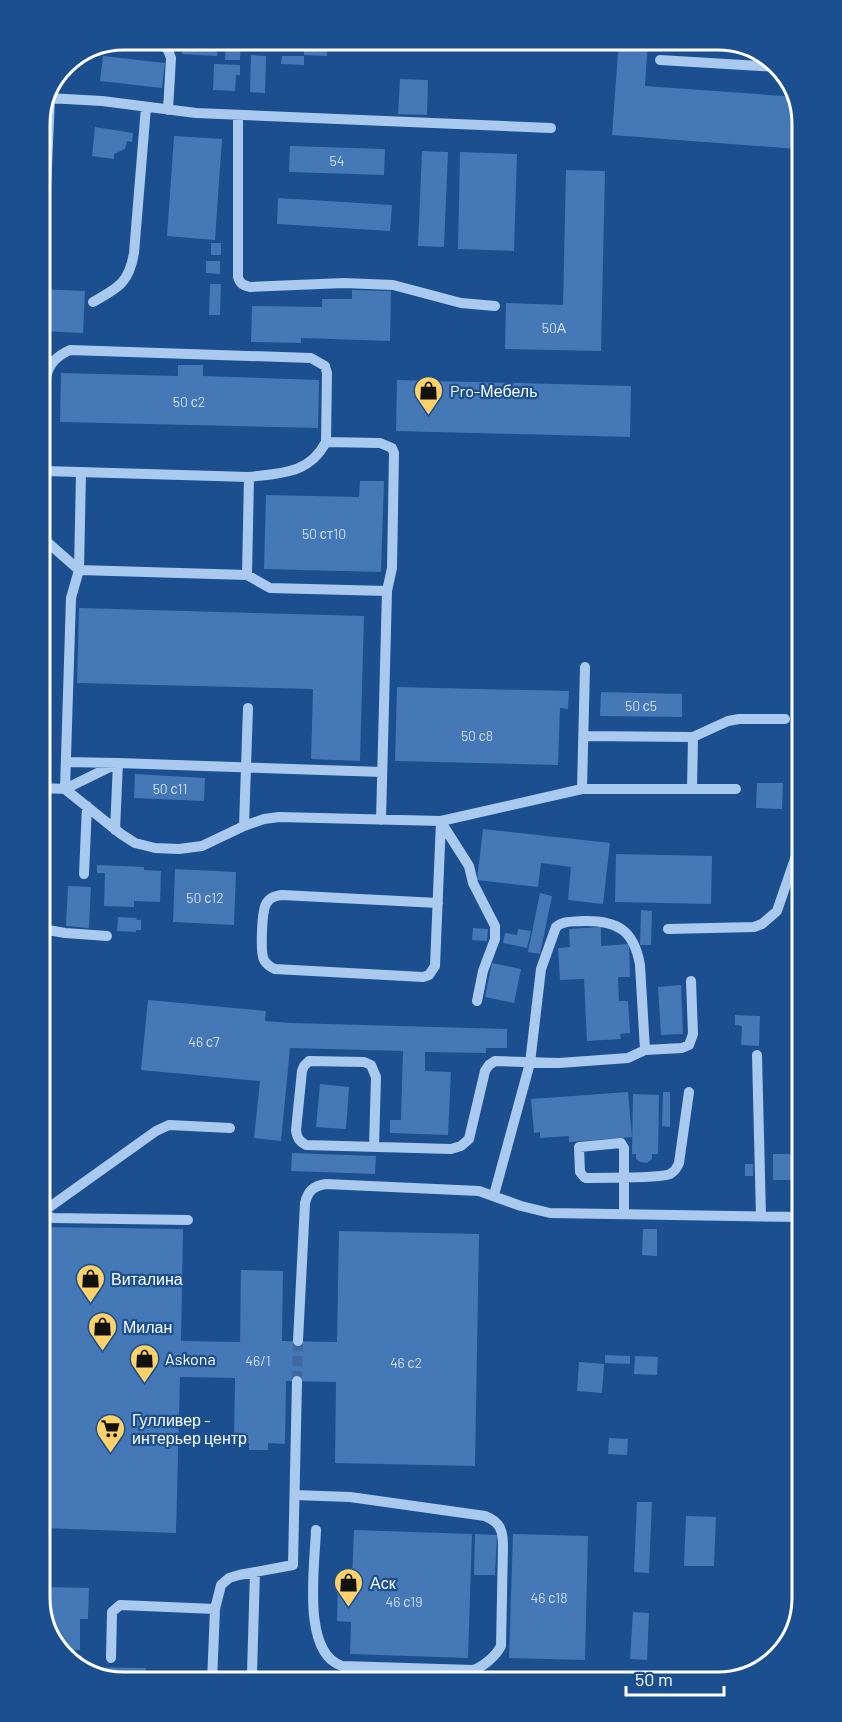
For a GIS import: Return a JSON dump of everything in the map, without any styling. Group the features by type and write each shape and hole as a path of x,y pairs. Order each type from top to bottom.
{"lane":[{"path":"167,49 171,58 168,110"},
{"path":"660,60 765,66"},
{"path":"54,98 238,115 551,128"},
{"path":"93,302 117,289 131,269 135,253 146,107"},
{"path":"238,115 238,277 244,286 344,283 401,286 461,303 495,306"},
{"path":"50,366 61,354 80,349 311,358 325,366 327,373 326,442 320,453 306,466 294,471 249,477 50,471"},
{"path":"326,442 380,443 392,448 394,453 392,568 387,591 381,820"},
{"path":"65,789 71,598 79,570 81,472"},
{"path":"247,575 249,477"},
{"path":"50,544 79,570 247,575 270,588 387,591"},
{"path":"582,789 585,667"},
{"path":"244,826 248,708"},
{"path":"584,736 693,737 728,721 785,719"},
{"path":"692,789 693,737"},
{"path":"66,762 382,772"},
{"path":"50,788 65,789 118,763"},
{"path":"115,830 118,763"},
{"path":"65,789 115,830 135,843 146,847 179,849 208,844 244,826 279,816 441,821 582,789 736,789"},
{"path":"84,874 87,806"},
{"path":"438,903 282,895 273,897 264,909 262,952 264,961 275,969 423,977 429,975 435,966 438,903 441,821"},
{"path":"441,821 469,866 473,883 495,926 495,939 486,962 477,1001"},
{"path":"668,929 754,927 762,924 777,911 792,867"},
{"path":"494,1195 530,1064 541,969 556,927 566,922 603,921 613,923 623,929 633,942 638,952 640,965 645,1050"},
{"path":"49,930 107,936"},
{"path":"374,1147 376,1077 371,1065 364,1062 309,1062 304,1066 296,1130 300,1142 306,1144 374,1147 451,1149 461,1146 469,1139 485,1071 489,1065 502,1060 530,1064 558,1064 628,1058 645,1050 682,1048 692,1040 691,981"},
{"path":"757,1054 761,1216"},
{"path":"624,1214 624,1177 624,1148 621,1143 579,1147 580,1172 584,1178 624,1177 660,1176 669,1175 679,1164 689,1092"},
{"path":"49,1209 169,1125 231,1128"},
{"path":"298,1341 305,1203 311,1189 317,1185 464,1189 494,1195 521,1206 550,1213 792,1217"},
{"path":"49,1216 53,1218 188,1220"},
{"path":"293,1565 297,1381"},
{"path":"295,1495 350,1497 493,1519 502,1532 501,1646 498,1652 473,1670 342,1666 334,1663 324,1651 314,1621 316,1530"},
{"path":"212,1672 215,1609 217,1593 221,1585 229,1578 255,1572 293,1565 315,1565"},
{"path":"252,1672 255,1572"},
{"path":"111,1658 112,1612 120,1605 215,1609"}],"building":[{"path":"182,49 217,49 217,56 182,54"},
{"path":"226,49 241,49 240,60 225,60"},
{"path":"304,49 327,49 327,56 304,55"},
{"path":"618,50 647,50 645,86 787,96 791,109 792,149 612,135"},
{"path":"251,55 266,56 265,93 250,92"},
{"path":"103,56 165,63 162,88 100,81"},
{"path":"282,56 304,56 304,65 281,64"},
{"path":"214,64 240,65 240,75 236,75 235,91 213,90"},
{"path":"400,79 428,80 427,115 398,114"},
{"path":"95,127 133,133 132,142 127,141 125,149 114,154 114,159 92,156"},
{"path":"174,136 222,139 215,240 167,236"},
{"path":"290,146 385,149 384,175 289,172"},
{"path":"422,151 448,152 444,247 418,246"},
{"path":"460,152 517,154 514,251 458,249"},
{"path":"566,170 605,171 601,351 505,349 506,303 563,305"},
{"path":"278,198 392,205 390,231 277,224"},
{"path":"211,243 221,243 221,255 211,255"},
{"path":"206,261 220,261 220,274 206,273"},
{"path":"210,284 221,284 220,315 209,315"},
{"path":"50,289 85,291 83,333 50,331"},
{"path":"352,290 391,291 390,341 301,338 301,343 251,342 252,306 322,307 322,299 352,299"},
{"path":"178,365 203,365 203,376 319,380 318,428 60,422 61,373 178,376"},
{"path":"397,380 631,386 630,437 396,431"},
{"path":"360,481 384,481 381,572 264,569 266,495 359,497"},
{"path":"79,608 364,616 360,761 311,759 313,689 77,683"},
{"path":"397,687 569,691 568,709 560,708 558,765 395,761"},
{"path":"601,692 682,694 682,717 600,716"},
{"path":"135,774 205,778 204,801 134,798"},
{"path":"757,783 783,783 782,809 756,808"},
{"path":"483,829 610,843 603,904 568,900 571,867 541,863 538,887 477,880"},
{"path":"616,854 712,856 711,904 615,902"},
{"path":"97,865 144,867 144,870 161,871 160,902 134,901 134,907 104,906 105,873 97,873"},
{"path":"175,869 236,872 234,925 173,922"},
{"path":"68,886 91,887 89,928 66,926"},
{"path":"540,893 552,896 540,954 528,952"},
{"path":"641,910 652,911 651,945 640,945"},
{"path":"118,917 141,920 141,930 117,931"},
{"path":"601,927 601,946 629,944 630,977 618,977 619,1001 628,1001 630,1033 620,1034 621,1039 587,1041 584,979 560,980 558,948 570,947 569,929"},
{"path":"473,928 488,929 487,941 472,940"},
{"path":"518,929 531,931 527,948 503,943 505,933 517,935"},
{"path":"492,963 521,969 514,1003 485,997"},
{"path":"681,985 683,1034 661,1035 658,987"},
{"path":"148,1000 266,1011 265,1021 507,1029 507,1048 486,1048 486,1053 425,1052 425,1071 451,1072 448,1135 390,1133 390,1120 401,1120 403,1051 290,1048 281,1141 254,1138 260,1081 141,1070"},
{"path":"735,1015 760,1016 759,1046 741,1045 742,1026 735,1025"},
{"path":"320,1084 349,1087 346,1129 316,1127"},
{"path":"628,1092 632,1137 569,1142 569,1136 540,1138 540,1132 534,1133 531,1099"},
{"path":"663,1092 670,1092 670,1127 662,1126"},
{"path":"633,1094 659,1095 658,1154 652,1154 652,1159 647,1163 640,1162 636,1159 636,1154 632,1154"},
{"path":"292,1153 376,1156 375,1174 291,1171"},
{"path":"773,1154 792,1154 792,1180 773,1180"},
{"path":"745,1164 753,1164 753,1176 745,1176"},
{"path":"49,1227 183,1229 181,1341 240,1342 241,1270 283,1271 282,1341 337,1342 339,1231 479,1234 475,1466 335,1463 336,1382 286,1381 285,1444 268,1443 268,1450 249,1450 249,1443 234,1443 235,1378 180,1377 176,1533 49,1528"},
{"path":"643,1229 657,1229 657,1256 642,1255"},
{"path":"605,1355 630,1356 630,1364 605,1363"},
{"path":"635,1356 658,1357 657,1375 634,1374"},
{"path":"579,1362 604,1364 602,1393 577,1391"},
{"path":"609,1438 628,1439 627,1455 608,1454"},
{"path":"637,1502 652,1502 649,1573 634,1572"},
{"path":"686,1516 716,1517 714,1566 684,1566"},
{"path":"354,1530 472,1534 468,1658 350,1654 351,1622 337,1621 338,1580 352,1581"},
{"path":"475,1534 497,1535 495,1575 474,1575"},
{"path":"513,1534 588,1536 585,1660 509,1658"},
{"path":"49,1587 89,1588 88,1619 80,1619 80,1650 70,1650 55,1627 51,1613"},
{"path":"633,1612 649,1613 647,1660 630,1659"},
{"path":"96,1667 146,1668 146,1672 119,1672"}],"tunnel":[{"path":"297,1381 298,1341"}],"place":[{"name":"Pro-Мебель","path":"429,416"},
{"name":"Виталина","path":"90,1304"},
{"name":"Милан","path":"102,1352"},
{"name":"Askona","path":"144,1384"},
{"name":"Гулливер - интерьер центр","path":"111,1454"},
{"name":"Аск","path":"349,1608"}]}
